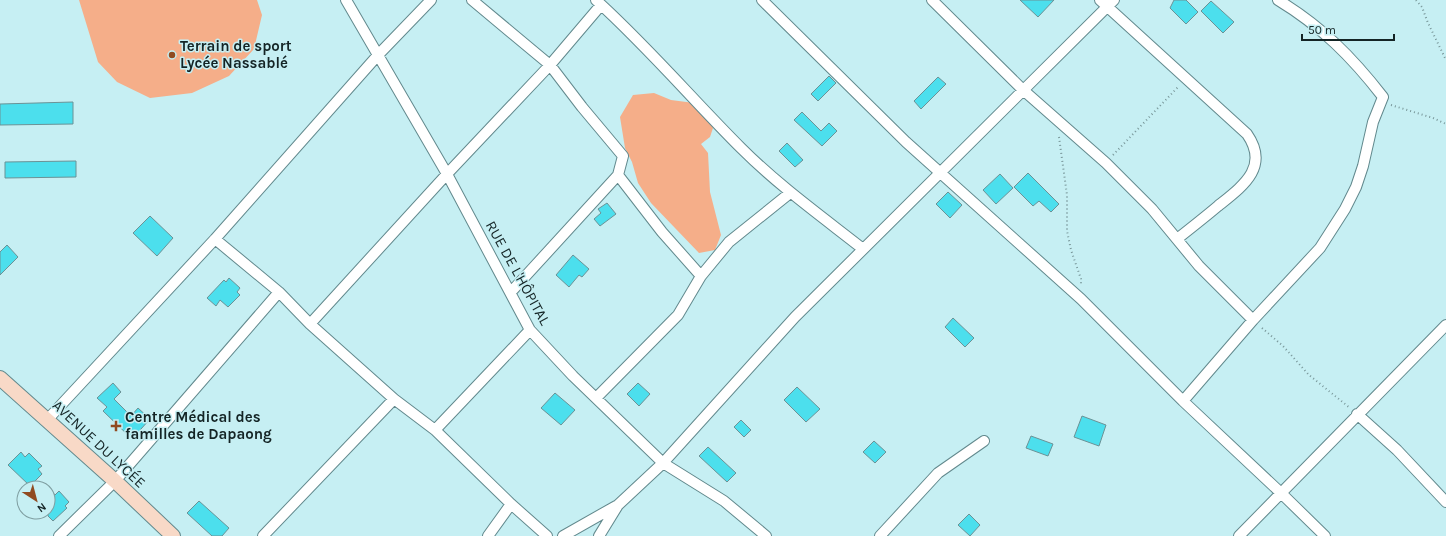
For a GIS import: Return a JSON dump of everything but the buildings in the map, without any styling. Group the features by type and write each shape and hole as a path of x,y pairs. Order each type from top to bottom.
{"main road":[{"name":"AVENUE DU LYCÉE","path":"0,378 115,481 173,536"}],"street":[{"name":"RUE DE L'HÔPITAL","path":"346,0 447,174 530,330 572,376 597,397 663,463 724,501 766,536"},
{"path":"48,420 215,239 378,55 431,0"},
{"path":"472,0 550,65 582,107 623,156 618,175 511,292"},
{"path":"762,0 939,173 1081,299 1183,401 1281,492 1325,536"},
{"path":"932,0 1022,89 1106,164 1152,209 1212,281 1253,320"},
{"path":"1183,401 1253,320 1320,248 1345,209 1356,187 1363,166 1369,138 1383,98 1362,70 1335,43 1304,16 1278,0"},
{"path":"310,324 447,174 550,65 598,2 638,41 741,148 790,193 863,249"},
{"path":"563,536 618,505 663,463 794,317 939,173 1107,2 1186,80 1247,134 1256,149 1256,159 1253,173 1243,187 1177,239"},
{"path":"618,175 662,232 701,276"},
{"path":"597,397 678,315 701,276 730,242 790,193"},
{"path":"215,239 278,292 310,324 394,399 435,430 511,504 547,536"},
{"path":"59,536 115,481 278,292"},
{"path":"435,430 530,330"},
{"path":"1239,536 1357,414 1444,331"},
{"path":"263,536 394,399"},
{"path":"1357,414 1396,450 1446,502"},
{"path":"880,536 938,472 984,441"},
{"path":"488,536 511,504"},
{"path":"599,536 618,505"}],"path":[{"path":"1416,0 1422,7 1446,60"},
{"path":"1106,164 1186,80"},
{"path":"1383,98 1392,106 1433,118 1446,124"},
{"path":"1057,120 1067,195 1066,230 1081,279 1081,299"},
{"path":"1253,320 1283,346 1309,375 1357,414"}],"shaded area":[{"name":"Terrain de sport Lycée Nassablé","path":"79,0 257,0 262,15 254,49 229,76 192,93 150,98 117,82 98,62"},
{"path":"654,93 671,100 694,103 708,118 713,128 710,137 701,144 708,153 710,192 721,235 715,250 699,253 651,203 638,183 632,162 625,148 620,117 633,95"}],"place":[{"name":"Terrain de sport Lycée Nassablé","path":"172,55"},
{"name":"Centre Médical des familles de Dapaong","path":"116,426"}]}
